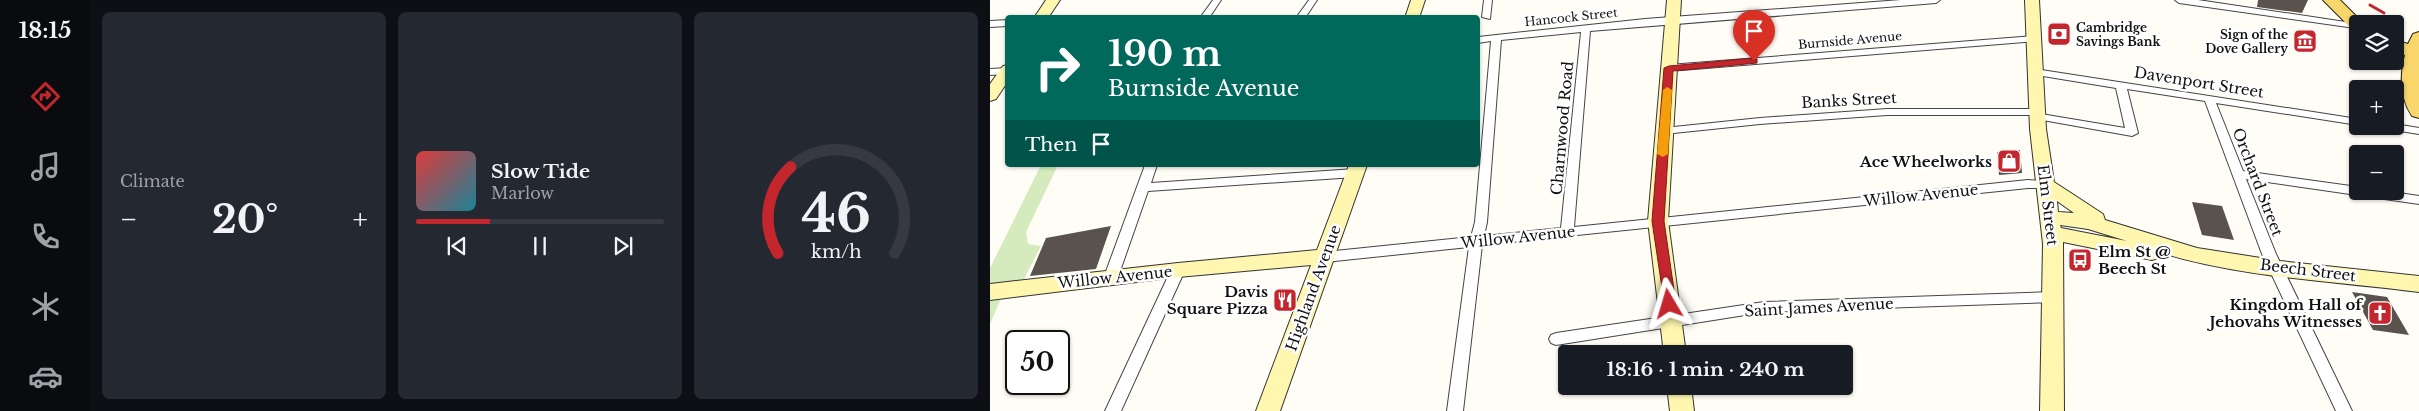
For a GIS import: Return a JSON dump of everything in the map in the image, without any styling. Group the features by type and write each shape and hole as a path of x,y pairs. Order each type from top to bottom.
{"main road":[{"path":"1043,15 1053,0"},
{"path":"1413,15 1418,0"},
{"path":"1674,0 1658,221 1674,345"},
{"name":"Elm Street","path":"2032,0 2037,114 2052,226 2053,297 2048,410"},
{"path":"2331,0 2349,19"},
{"path":"2415,52 2410,83 2419,112"},
{"path":"990,96 1005,73"},
{"name":"Highland Avenue","path":"1268,411 1357,169"},
{"path":"2046,185 2117,231"},
{"name":"Beech Street","path":"2052,226 2087,221 2153,244 2198,255"},
{"name":"Beech Street","path":"2052,226 2139,251 2198,255 2419,284"},
{"name":"Willow Avenue","path":"990,292 1178,270 1325,257"},
{"path":"1680,395 1682,411"}],"street":[{"path":"1206,15 1217,0"},
{"path":"1302,15 1312,0"},
{"path":"1486,17 1488,0"},
{"name":"Hancock Street","path":"1480,40 1673,20 1936,0"},
{"path":"2179,0 2349,27"},
{"path":"990,24 1005,23"},
{"name":"Charnwood Road","path":"1567,232 1586,28"},
{"path":"1455,411 1476,242 1481,222 1496,38"},
{"name":"Burnside Avenue","path":"1669,68 2034,39"},
{"path":"990,72 1005,70"},
{"name":"Davenport Street","path":"2035,72 2349,121"},
{"name":"Banks Street","path":"1664,131 1760,121 1887,112 2037,114 2132,133 2122,85"},
{"name":"Orchard Street","path":"2209,99 2274,266 2344,411"},
{"path":"2404,129 2419,131"},
{"path":"1111,277 1150,167"},
{"path":"1144,187 1357,169"},
{"path":"2238,174 2419,200"},
{"name":"Willow Avenue","path":"1325,257 2028,184 2046,185"},
{"path":"1114,411 1178,270"},
{"name":"Saint James Avenue","path":"1556,339 1764,308 2053,297"}],"green space":[{"path":"1040,167 1057,167 1026,232 1028,244 1041,246 1024,279 1008,282 990,324 990,268"}],"building":[{"path":"2258,0 2308,0 2302,13 2257,7"},
{"name":"Ace Wheelworks","path":"2020,150 2022,173 1999,175 1997,152"},
{"path":"2192,202 2222,206 2234,240 2202,235"},
{"path":"1111,226 1096,269 1030,276 1046,238"},
{"name":"Kingdom Hall of Jehovahs Witnesses","path":"2352,292 2387,297 2409,335 2373,330"}],"railway":[{"path":"2370,5 2384,13"}],"slow traffic":[{"path":"1663,154 1667,90"}],"place":[{"name":"Cambridge Savings Bank","path":"2059,34"},
{"name":"Sign of the Dove Gallery","path":"2305,41"},
{"name":"Ace Wheelworks","path":"2009,161"},
{"name":"Elm St @ Beech St","path":"2080,260"},
{"name":"Davis Square Pizza","path":"1285,300"},
{"name":"Kingdom Hall of Jehovahs Witnesses","path":"2380,313"}],"route":[{"path":"1669,304 1658,221 1669,68 1754,61"}]}
